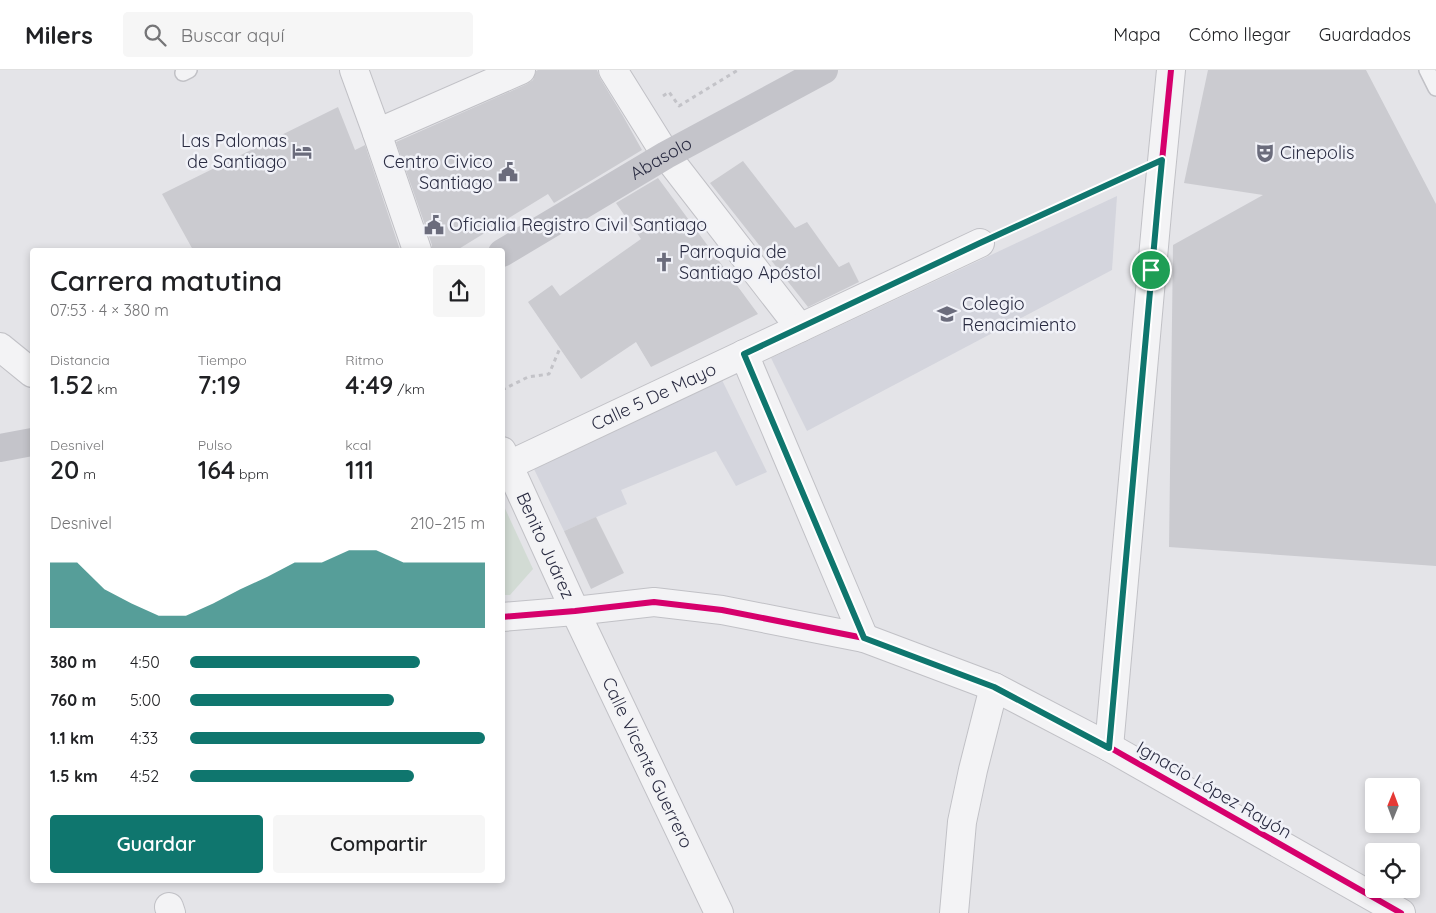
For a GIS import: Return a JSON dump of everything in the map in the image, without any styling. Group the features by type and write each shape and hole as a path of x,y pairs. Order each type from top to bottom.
{"street":[{"path":"354,70 416,248"},
{"path":"377,133 521,70"},
{"path":"613,70 666,154 800,328"},
{"name":"Abasolo","path":"505,251 666,154 824,70"},
{"path":"1109,748 1171,70"},
{"name":"Calle 5 De Mayo","path":"506,458 744,354 980,243"},
{"path":"0,347 30,371"},
{"path":"744,354 864,638"},
{"path":"0,448 30,442"},
{"name":"Benito Juárez","path":"506,458 575,611"},
{"name":"Ignacio López Rayón","path":"505,617 654,602 722,610 864,638 994,687 1109,748 1401,913"},
{"name":"Calle Vicente Guerrero","path":"575,611 719,913"},
{"path":"954,913 962,822 994,687"}],"lane":[{"path":"1427,70 1436,88"}],"path":[{"path":"639,110 668,92 679,106 738,70"},
{"path":"980,243 1162,160"},
{"path":"505,388 528,377 548,374 560,348"}],"shaded area":[{"name":"Colegio Renacimiento","path":"1117,196 1112,270 807,431 771,358"},
{"path":"722,380 767,472 736,486 716,451 621,490 627,504 564,531 534,469"},
{"path":"505,508 533,569 510,595 505,595"}],"building":[{"name":"Centro Civico Santiago","path":"597,70 642,150 554,203 548,194 460,248 432,248 396,142 527,84 533,80 536,71"},
{"path":"1208,70 1366,70 1436,204 1436,566 1169,547 1173,245 1263,195 1184,183"},
{"name":"Las Palomas de Santiago","path":"338,107 355,150 365,145 399,248 192,248 162,194"},
{"path":"743,161 795,228 807,222 839,267 849,262 859,282 808,307 710,183"},
{"name":"Parroquia de Santiago Apóstol","path":"658,178 758,314 651,367 636,342 581,379 528,302 552,285 560,296 641,239 616,203"},
{"path":"596,517 624,573 591,589 564,531"}],"cycle path":[{"path":"1109,747 1171,70"},
{"path":"505,617 654,602 722,610 864,638 994,687 1109,747 1401,913"}],"place":[{"name":"Las Palomas de Santiago","path":"302,151"},
{"name":"Cinepolis","path":"1265,153"},
{"name":"Centro Civico Santiago","path":"508,172"},
{"name":"Oficialia Registro Civil Santiago","path":"434,225"},
{"name":"Parroquia de Santiago Apóstol","path":"664,262"},
{"name":"Colegio Renacimiento","path":"947,314"}],"route":[{"path":"1162,160 1151,270 1109,748 994,687 864,638 744,354 1162,160"}]}
